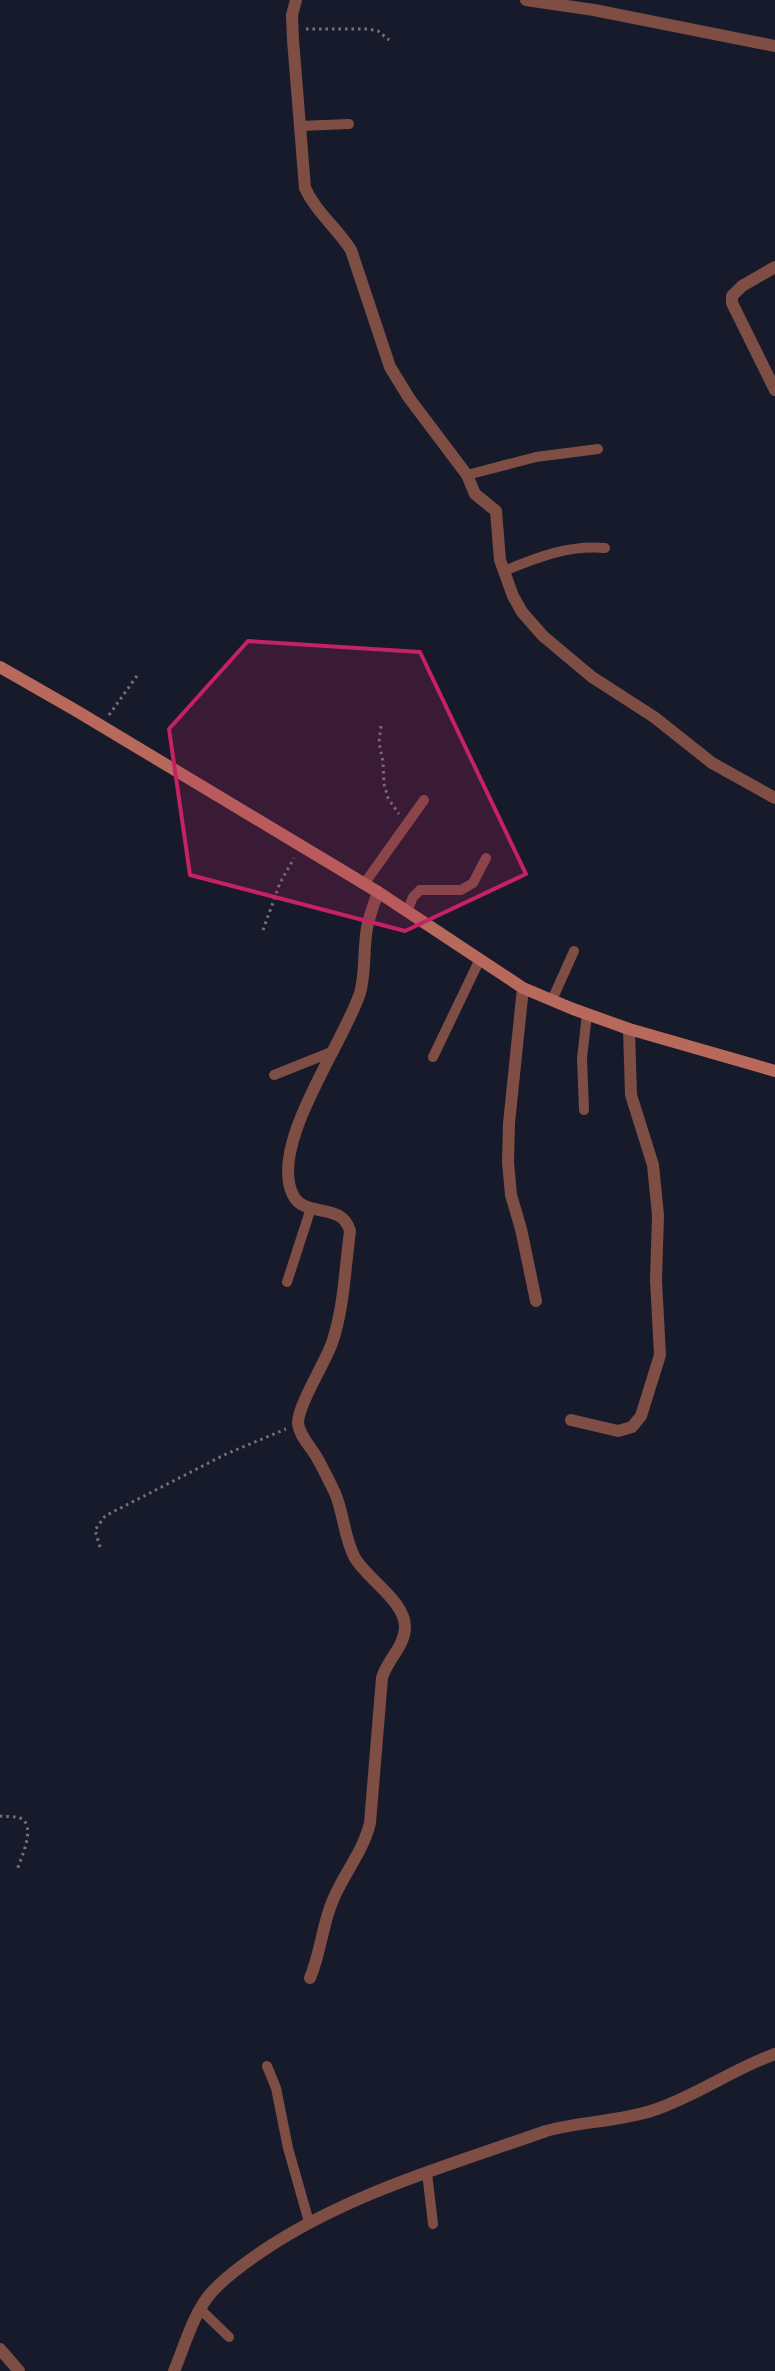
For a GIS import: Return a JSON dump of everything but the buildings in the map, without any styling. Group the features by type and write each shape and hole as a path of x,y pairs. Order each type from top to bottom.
{"street":[{"path":"296,0 293,29 298,126 305,188 311,201 341,234 351,250 390,368 409,398 466,475 475,494 496,511 500,560 513,596 522,612 543,636 576,665 654,717 712,763 775,798"},
{"path":"526,0 594,10 775,46"},
{"path":"775,267 742,286 732,296 732,303 775,390"},
{"path":"0,667 102,725 378,892 523,988 629,1029 775,1071"},
{"path":"310,1978 318,1957 332,1900 366,1841 370,1823 382,1678 385,1668 403,1640 405,1627 403,1615 356,1559 348,1544 336,1495 316,1456 303,1437 298,1424 300,1410 320,1372 337,1325 350,1231 347,1222 338,1215 304,1206 293,1196 289,1179 290,1156 296,1126 334,1051 360,992 367,928 378,892"},
{"path":"523,988 509,1123 508,1162 511,1195 521,1229 536,1301"},
{"path":"571,1420 618,1431 632,1427 641,1416 660,1355 661,1338 656,1310 658,1215 653,1165 631,1095 629,1029"},
{"path":"174,2371 200,2309 212,2292 244,2263 309,2222 352,2201 546,2131 575,2124 629,2117 656,2109 752,2062 775,2054"},
{"path":"0,2350 19,2371"}],"lane":[{"path":"298,126 349,124"},
{"path":"466,475 536,457 598,449"},
{"path":"504,571 568,548 605,548"},
{"path":"364,884 424,800"},
{"path":"407,911 413,897 420,890 460,890 473,883 486,858"},
{"path":"552,1000 574,951"},
{"path":"434,1057 480,959"},
{"path":"584,1110 582,1058 587,1014"},
{"path":"274,1076 303,1062 334,1051"},
{"path":"287,1282 311,1208"},
{"path":"267,2066 276,2088 288,2148 309,2222"},
{"path":"427,2173 433,2224"},
{"path":"200,2309 229,2337"}],"path":[{"path":"293,29 368,29 378,31 388,40"},
{"path":"102,725 139,673"},
{"path":"381,726 379,742 383,762 384,784 388,798 406,825"},
{"path":"263,930 286,870 301,847"},
{"path":"100,1546 95,1530 105,1516 226,1454 298,1424"},
{"path":"0,1816 20,1818 26,1823 29,1832 17,1870"}],"highlighted area":[{"path":"248,641 420,652 526,874 405,931 190,875 169,729"}]}
